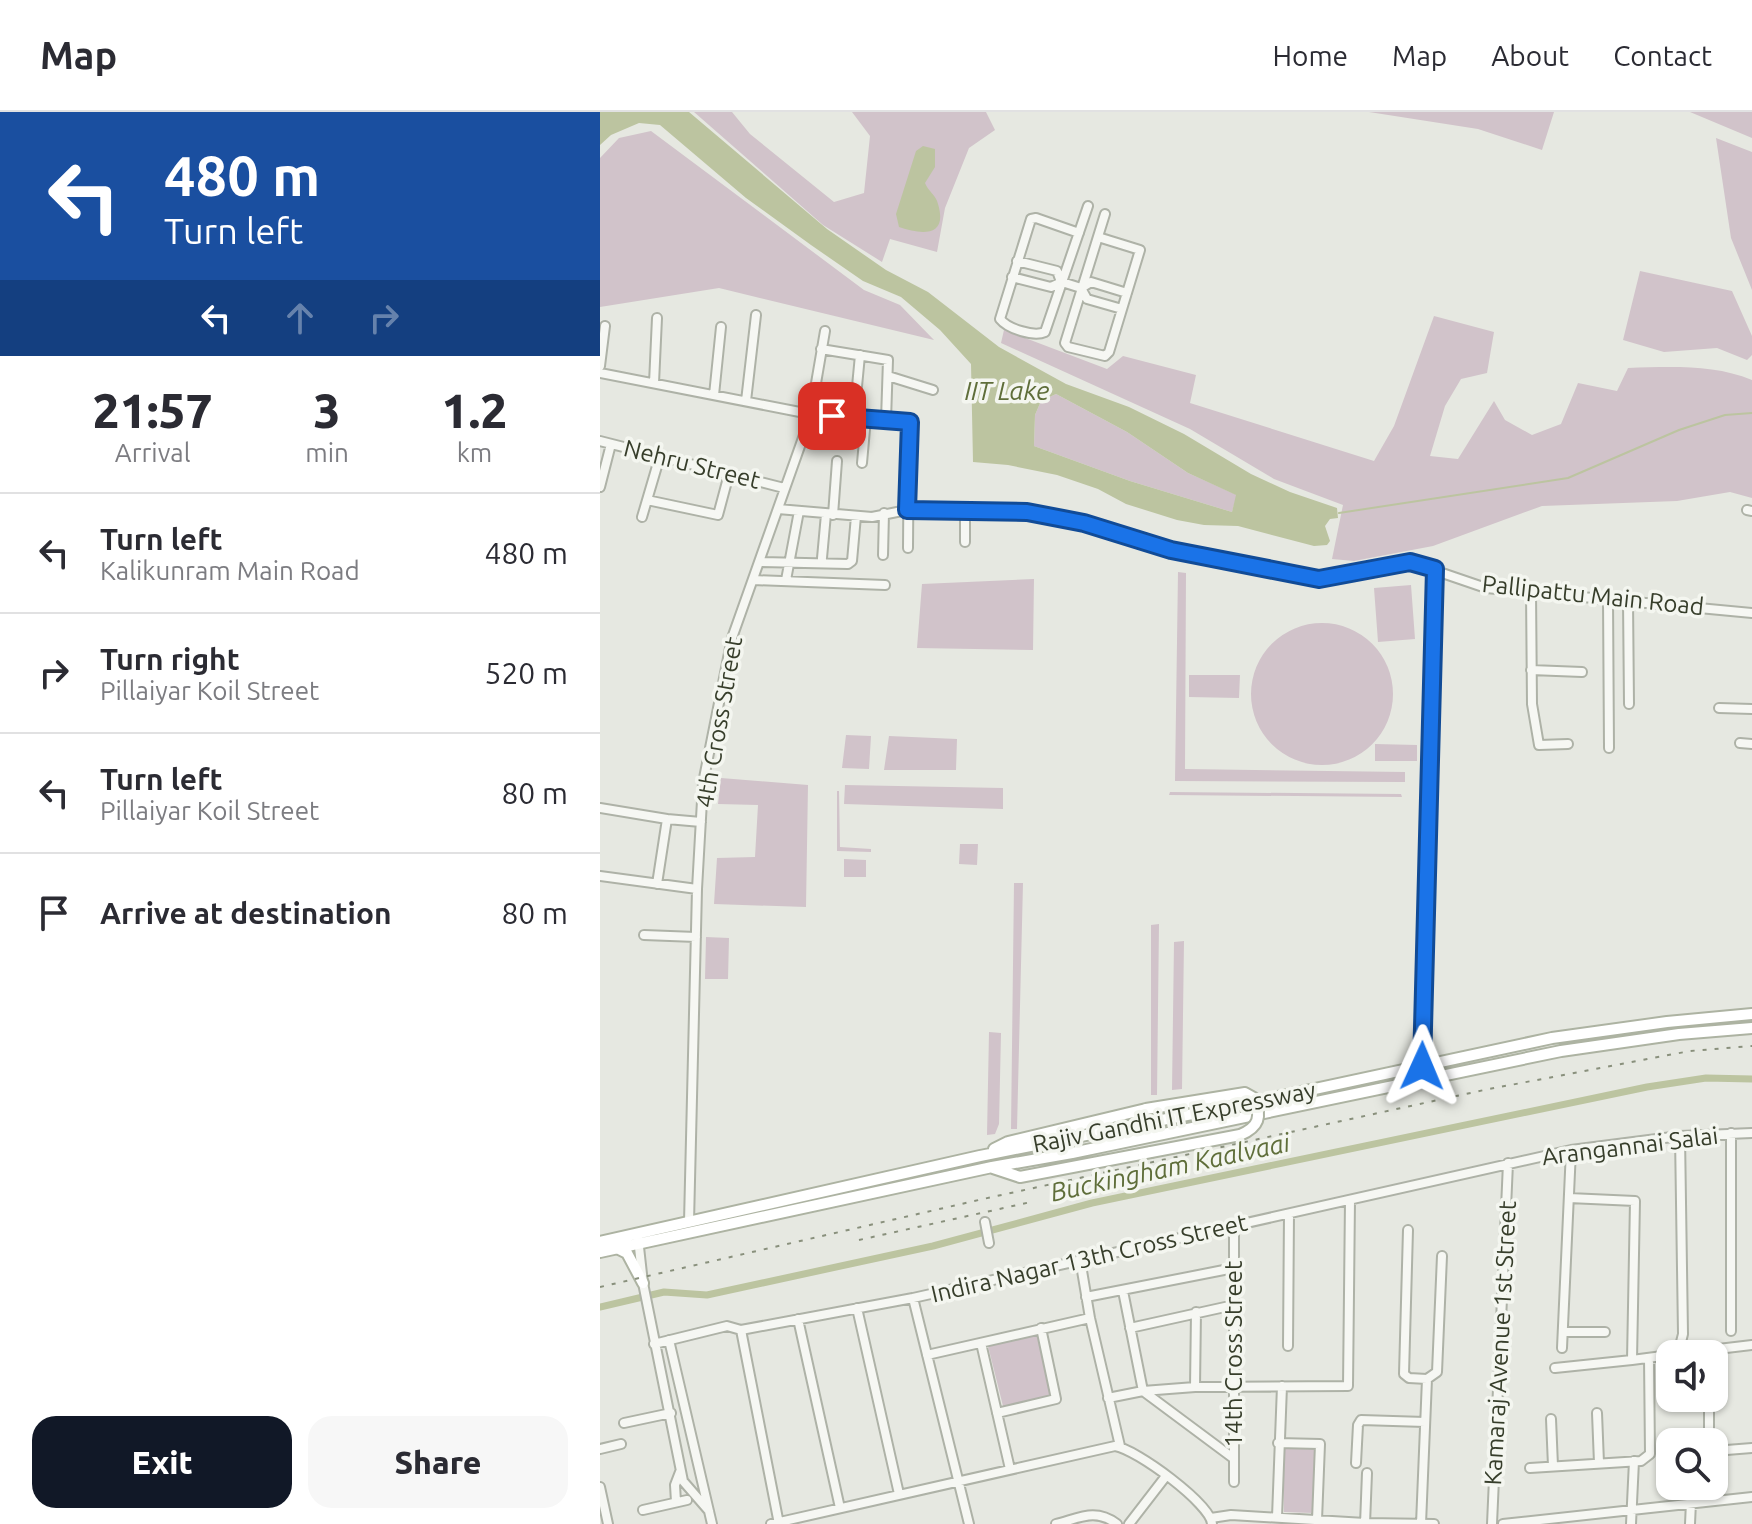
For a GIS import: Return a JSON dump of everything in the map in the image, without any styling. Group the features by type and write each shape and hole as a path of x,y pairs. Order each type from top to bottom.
{"main road":[{"name":"Rajiv Gandhi IT Expressway","path":"600,1252 689,1222 980,1156 1552,1038 1752,1014"},
{"name":"Rajiv Gandhi IT Expressway","path":"600,1242 638,1239 1087,1150 1561,1051 1679,1034 1750,1028"},
{"path":"980,1156 1008,1142 1146,1109 1245,1093 1254,1098 1259,1110 1259,1121 1252,1130 1240,1135 1020,1177 992,1167"},
{"path":"617,1248 627,1253 643,1283"}],"street":[{"path":"1079,233 1033,217 1012,277 1001,321 1038,335 1045,332 1079,233 1088,206"},
{"path":"1098,237 1140,250 1108,355 1068,347 1065,343 1105,214"},
{"path":"1017,261 1057,271 1062,282"},
{"path":"1012,277 1051,287 1062,282 1081,288 1087,299 1122,309"},
{"path":"1081,288 1091,282 1127,293"},
{"path":"746,401 756,315"},
{"path":"654,383 657,318"},
{"path":"600,366 605,326"},
{"path":"714,395 721,327"},
{"name":"4th Cross Street","path":"689,1222 697,889 705,771 732,638 810,414 825,331"},
{"path":"821,349 888,360 886,420"},
{"path":"854,418 860,355"},
{"path":"600,373 810,414 910,422 908,548"},
{"path":"888,376 933,390"},
{"path":"862,463 866,418"},
{"name":"Nehru Street","path":"600,441 784,488"},
{"path":"600,487 611,444"},
{"path":"642,517 660,456"},
{"path":"822,558 837,461"},
{"path":"647,500 718,515 729,474"},
{"name":"Pallipattu Main Road","path":"778,509 872,517 907,510 1027,512 1084,523 1171,550 1319,579 1410,562 1486,588 1752,613"},
{"path":"786,580 799,511"},
{"path":"965,511 965,542"},
{"path":"883,555 884,513"},
{"path":"760,562 842,565 852,561 856,516"},
{"path":"1422,1066 1435,569"},
{"path":"753,580 885,585"},
{"path":"1531,592 1532,704 1539,745 1568,744"},
{"path":"1608,599 1609,748"},
{"path":"1628,601 1629,704"},
{"path":"1531,670 1582,672"},
{"path":"1719,708 1752,709"},
{"path":"1740,743 1752,744"},
{"path":"600,808 701,822"},
{"path":"657,884 667,819"},
{"path":"600,876 697,889"},
{"path":"644,935 696,937"},
{"path":"1731,1133 1731,1331"},
{"name":"Arangannai Salai","path":"1508,1163 1571,1150 1680,1136 1752,1133"},
{"path":"1680,1136 1681,1340"},
{"path":"1562,1348 1571,1150"},
{"name":"Indira Nagar 13th Cross Street","path":"654,1344 727,1326 741,1330 913,1298 1508,1163"},
{"name":"Kamaraj Avenue 1st Street","path":"1492,1524 1508,1163"},
{"path":"1569,1198 1635,1201 1632,1360"},
{"path":"1108,1398 1143,1391 1195,1387 1348,1386 1350,1200"},
{"path":"1288,1346 1289,1214"},
{"path":"985,1222 989,1243"},
{"name":"14th Cross Street","path":"1234,1225 1234,1482"},
{"path":"1408,1230 1404,1374 1409,1378 1427,1379 1437,1372 1442,1256"},
{"path":"638,1239 654,1344 683,1481 709,1511"},
{"path":"1080,1259 1090,1318 1120,1446"},
{"path":"1086,1297 1234,1268"},
{"path":"1123,1291 1143,1391 1233,1458"},
{"path":"913,1298 969,1524"},
{"path":"1130,1328 1234,1305"},
{"path":"857,1308 899,1494"},
{"path":"1195,1387 1196,1312"},
{"path":"927,1355 1090,1318"},
{"path":"798,1319 840,1508"},
{"path":"997,1413 1056,1399 1041,1328"},
{"path":"741,1330 776,1523 1105,1446 1120,1446 1131,1450 1166,1476 1205,1509 1212,1521 1231,1515 1304,1522 1434,1524"},
{"path":"1563,1332 1605,1332"},
{"path":"669,1340 712,1524"},
{"path":"981,1343 1010,1469"},
{"path":"1728,1349 1752,1345"},
{"path":"1555,1368 1656,1357"},
{"path":"1530,1468 1641,1461 1650,1454 1649,1358"},
{"path":"1421,1524 1427,1379"},
{"path":"1277,1517 1282,1386"},
{"path":"624,1423 671,1413"},
{"path":"1597,1413 1599,1463"},
{"path":"1551,1419 1553,1466"},
{"path":"1356,1463 1358,1425 1361,1420 1425,1422"},
{"path":"1278,1443 1320,1444 1317,1520"},
{"path":"600,1449 621,1444"},
{"path":"1728,1450 1752,1448"},
{"path":"1631,1524 1634,1461"},
{"path":"676,1502 675,1485 681,1470"},
{"path":"1365,1524 1367,1473"},
{"path":"1129,1524 1166,1476"},
{"path":"600,1487 608,1524"},
{"path":"1503,1524 1570,1521 1632,1509 1752,1497"},
{"path":"643,1510 687,1500"},
{"path":"1690,1524 1691,1502"},
{"path":"1056,1524 1096,1514 1106,1516 1117,1524"}],"shaded area":[{"path":"694,112 732,112 750,134 834,202 864,193 870,136 852,112 986,112 995,130 969,148 945,208 937,252 890,239 882,262 823,225"},
{"path":"1369,112 1554,112 1542,150 1478,129"},
{"path":"1690,112 1752,112 1752,138"},
{"path":"651,131 864,290 900,305 934,340 719,288 600,307 600,158 619,138"},
{"path":"1716,138 1752,152 1752,290 1731,238"},
{"path":"1640,271 1732,291 1752,336 1752,355 1747,360 1717,348 1664,352 1623,340"},
{"path":"1434,316 1494,332 1487,373 1461,379 1445,406 1430,456 1458,459 1494,401 1505,420 1532,435 1561,424 1578,383 1617,391 1628,368 1675,367 1722,371 1752,380 1752,498 1730,492 1677,501 1542,506 1433,546 1354,561 1332,559 1343,505 1274,479 1190,429 1001,343 1004,330 1107,369 1123,356 1196,375 1190,403 1374,461 1394,426"},
{"path":"1056,394 1127,432 1188,473 1237,495 1232,512 1130,481 1034,446 1035,415 1041,401"},
{"path":"1178,572 1186,573 1185,769 1405,772 1405,782 1175,781"},
{"path":"1034,579 1033,650 917,648 922,584"},
{"path":"1411,585 1415,639 1378,642 1374,588"},
{"path":"1322,623 1349,628 1372,644 1388,667 1393,694 1388,721 1372,744 1349,760 1322,765 1295,760 1272,744 1256,721 1251,694 1256,667 1272,644 1295,628"},
{"path":"1189,675 1240,675 1239,698 1189,697"},
{"path":"846,735 871,736 869,769 842,768"},
{"path":"889,736 957,739 956,770 884,770"},
{"path":"1375,744 1417,745 1417,761 1375,761"},
{"path":"721,778 808,785 806,907 714,904 717,858 755,857 758,805 718,804"},
{"path":"845,785 1003,788 1003,809 844,804"},
{"path":"837,791 840,847 871,849 871,852 837,851"},
{"path":"1170,792 1401,794 1402,797 1169,795"},
{"path":"960,844 978,844 977,865 959,864"},
{"path":"844,859 866,860 866,877 844,877"},
{"path":"1014,883 1023,883 1017,1129 1011,1129"},
{"path":"1159,924 1157,1095 1151,1095 1151,925"},
{"path":"706,937 729,938 728,979 705,979"},
{"path":"1184,941 1182,1089 1172,1090 1174,942"},
{"path":"989,1032 1001,1033 999,1124 995,1134 987,1135"},
{"path":"1037,1335 1052,1399 1004,1410 988,1346"},
{"path":"1283,1446 1316,1447 1313,1513 1284,1512"}],"water":[{"name":"IIT Lake","path":"600,112 689,112 827,229 886,270 928,292 999,347 1066,384 1129,407 1184,434 1251,474 1290,492 1337,508 1338,518 1330,519 1325,526 1330,541 1327,545 1314,546 1238,526 1177,520 1126,504 1098,489 1057,475 973,462 971,364 940,330 901,297 863,281 746,198 660,125 639,123 611,135 600,145","holes":["1056,394 1127,432 1188,473 1236,495 1232,512 1130,481 1034,446 1035,415 1041,401"]},
{"path":"923,146 935,149 935,167 925,183 937,201 940,215 936,228 924,232 899,227 896,214 916,151"}],"waterway":[{"path":"1339,513 1568,478 1679,430 1725,415 1752,413"},
{"name":"Buckingham Kaalvaai","path":"600,1307 664,1292 707,1295 933,1246 1092,1203 1647,1087 1706,1078 1752,1079"}],"railway":[{"path":"600,1287 983,1199 1484,1090 1690,1051 1752,1046"},
{"path":"859,1240 1031,1202"}],"route":[{"path":"832,416 910,422 907,510 1027,512 1084,523 1171,550 1319,579 1410,562 1435,569 1422,1066"}]}
